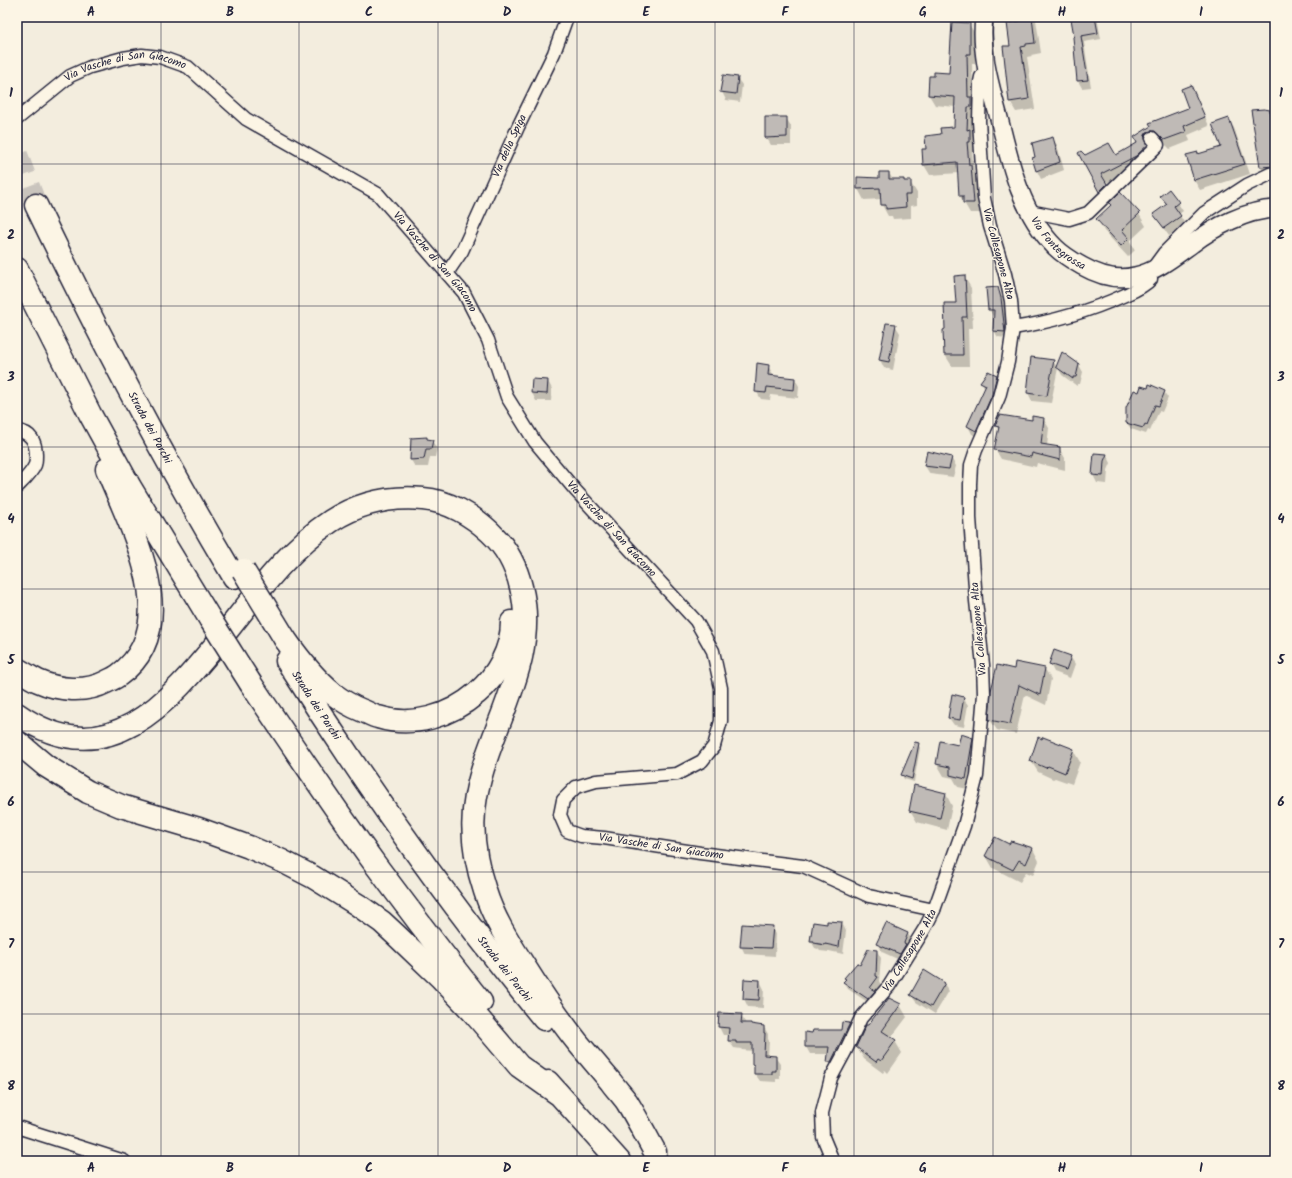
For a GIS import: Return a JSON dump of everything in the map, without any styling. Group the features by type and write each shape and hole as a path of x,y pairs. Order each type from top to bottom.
{"highway":[{"name":"Strada dei Parchi","path":"36,205 90,316 198,517 238,573 280,641 328,726 369,787 515,984 659,1157"},
{"path":"17,268 90,414 134,493 210,620 251,684 323,790 435,944 500,1026 557,1093 619,1161"},
{"path":"17,669 37,681 58,688 81,689 101,685 119,676 133,663 143,648 149,629 151,608 149,584 138,544 105,464 90,414"},
{"path":"17,714 28,722 49,732 76,738 98,737 121,731 145,717 170,697 195,670 290,556 309,537 332,520 356,508 383,499 410,498 430,500 450,505 469,515 498,539 509,555 518,574 524,595 526,617 524,642 518,670 492,741 476,797 474,827 475,841 477,862 485,892 497,922 538,988 569,1032 626,1101 659,1157"},
{"path":"17,731 50,746 71,751 86,752 102,750 120,746 136,739 151,730 180,706 284,583 308,557 340,532 360,521 380,515 401,511 424,512 446,518 464,528 482,542 496,561 507,585 512,607 512,630 507,650 498,669 483,688 465,703 445,713 426,719 401,721 378,717 351,706 317,680 280,641"},
{"path":"17,742 46,766 88,792 120,806 199,829 249,846 313,877 358,905 382,922 440,976 519,1066 557,1093"}],"street":[{"name":"Via della Spiga","path":"447,273 462,251 518,127 554,53 567,17"},
{"name":"Via Fontegrossa","path":"984,17 983,46 986,69 1011,166 1029,211 1040,230 1056,248 1071,259 1100,274 1123,278 1133,277 1150,272 1168,262 1194,242 1231,220 1251,213 1275,209"},
{"name":"Via Vasche di San Giacomo","path":"17,119 70,76 90,67 123,58 142,55 160,57 188,67 246,120 378,194 464,293 488,340 507,397 535,442 576,491 696,621 713,651 721,688 721,721 714,746 702,761 677,774 596,782 576,787 563,800 560,814 567,830 581,836 803,866 869,896 934,910"},
{"name":"Via Collesapone Alta","path":"833,1161 823,1137 822,1113 831,1078 846,1052 861,1018 889,986 925,928 934,910 964,826 977,776 984,694 983,665 976,601 970,518 971,465 999,397 1008,362 1013,328 1012,301 990,226 984,198 979,113 980,82 986,69"},
{"path":"1029,211 1069,218 1088,213 1158,145 1152,138"},
{"path":"1013,328 1062,318 1104,304 1149,282 1151,279 1150,272 1164,253 1204,212 1247,185 1275,173"},
{"path":"17,431 25,432 31,438 36,448 36,463 28,476 17,487"},
{"path":"17,1127 124,1161"}],"building":[{"path":"1020,17 1032,17 1035,43 1026,44 1026,46 1021,47 1029,99 1009,102 1003,46 1010,46 1007,23 1020,21"},
{"path":"1074,17 1095,17 1098,33 1081,36 1088,80 1077,81 1074,36 1071,19 1074,19"},
{"path":"952,22 970,23 970,54 967,54 968,97 971,97 971,107 968,107 967,130 970,129 970,142 967,142 969,165 971,165 974,203 963,203 963,196 959,196 957,162 923,165 922,149 926,149 925,136 941,134 940,128 954,127 955,97 928,95 929,76 934,76 934,72 949,73"},
{"path":"723,75 738,77 736,94 720,92"},
{"path":"1191,85 1205,117 1184,126 1186,132 1164,140 1155,131 1147,132 1145,139 1148,145 1136,156 1101,174 1107,184 1099,192 1078,153 1081,151 1085,155 1109,143 1116,155 1137,143 1134,137 1151,126 1149,123 1188,108 1181,89"},
{"path":"1251,110 1270,110 1270,114 1275,113 1275,166 1260,167"},
{"path":"765,117 787,117 787,137 765,138"},
{"path":"1229,118 1245,164 1194,180 1186,155 1198,152 1198,154 1221,147 1212,124"},
{"path":"1053,137 1060,162 1036,171 1032,158 1035,157 1032,143"},
{"path":"879,172 889,172 889,179 904,179 904,181 911,181 911,195 905,195 906,207 886,209 886,205 881,205 880,188 857,189 857,177 879,178"},
{"path":"1169,189 1179,202 1174,206 1181,216 1164,228 1153,214 1167,204 1160,196"},
{"path":"1120,192 1140,213 1122,230 1129,238 1121,246 1096,219 1111,205 1109,203"},
{"path":"965,275 967,317 962,317 963,355 944,355 944,303 956,303 954,276"},
{"path":"998,287 1001,298 1005,332 993,331 994,310 988,310 986,288"},
{"path":"886,323 896,324 889,362 879,360"},
{"path":"1062,352 1079,364 1076,377 1073,377 1073,379 1056,367"},
{"path":"1031,357 1054,360 1047,396 1027,393"},
{"path":"757,363 769,365 768,375 795,378 794,390 767,387 766,393 755,392"},
{"path":"988,371 997,375 992,395 976,431 967,426 986,385 980,382"},
{"path":"532,379 548,380 547,394 531,393"},
{"path":"1149,384 1165,391 1159,406 1155,405 1147,425 1145,424 1143,428 1126,423 1126,408 1134,390 1139,392 1141,386 1148,388"},
{"path":"1000,415 1032,420 1032,416 1044,418 1041,444 1060,447 1060,460 1032,453 1031,457 994,450 999,427 995,426"},
{"path":"427,437 427,439 433,440 431,449 426,449 424,459 410,460 411,438"},
{"path":"927,451 952,457 949,469 924,466"},
{"path":"1094,453 1107,454 1104,461 1103,476 1092,475"},
{"path":"1054,650 1071,656 1066,670 1049,664"},
{"path":"1015,662 1045,668 1040,695 1019,685 1010,724 989,720 991,691 997,665 1014,669"},
{"path":"952,694 964,697 960,720 948,718"},
{"path":"961,734 973,738 966,779 950,775 950,767 936,764 940,741 958,745"},
{"path":"1038,737 1042,739 1043,737 1074,749 1065,773 1048,766 1046,768 1030,761"},
{"path":"915,742 919,743 912,779 901,775"},
{"path":"914,785 946,793 940,818 909,811"},
{"path":"995,837 1009,844 1011,841 1033,848 1026,864 1019,860 1013,870 985,856"},
{"path":"827,921 842,922 839,947 810,941 813,922 827,924"},
{"path":"886,923 908,933 904,943 906,944 900,954 876,944"},
{"path":"742,924 773,926 771,948 740,947"},
{"path":"868,949 877,950 876,976 878,977 870,988 875,991 868,999 843,982 846,979 844,978 857,963 860,965"},
{"path":"924,970 945,983 931,1007 910,995"},
{"path":"744,979 760,980 759,1000 743,999"},
{"path":"889,998 901,1004 882,1031 896,1040 881,1061 878,1059 876,1062 856,1047 866,1025 868,1025"},
{"path":"719,1013 742,1014 741,1023 751,1023 764,1026 764,1055 776,1056 776,1071 772,1071 772,1074 754,1074 754,1065 752,1064 752,1043 736,1043 736,1041 728,1041 729,1028 718,1027"},
{"path":"842,1022 850,1023 831,1062 827,1062 829,1047 805,1047 805,1032 812,1033 813,1030 841,1030"}],"tunnel":[{"path":"17,155 36,205"}]}
